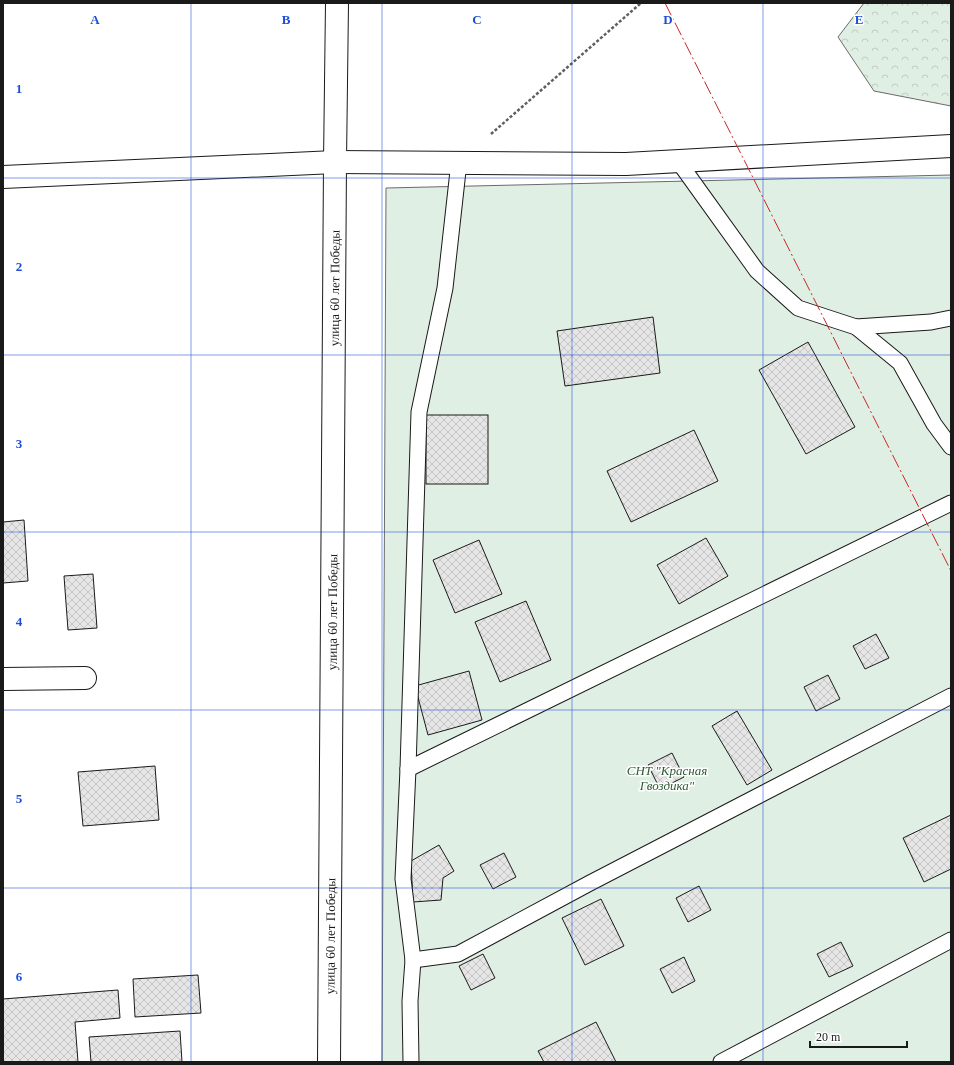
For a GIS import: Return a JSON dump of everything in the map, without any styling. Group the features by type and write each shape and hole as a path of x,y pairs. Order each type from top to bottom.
{"street":[{"name":"улица 60 лет Победы","path":"329,1062 334,162 337,3"},
{"path":"3,176 334,162 626,164 951,146"},
{"path":"3,679 86,678"}],"lane":[{"path":"678,161 757,271 798,308 856,327 900,363 934,424 951,447"},
{"path":"411,1062 410,1001 413,960 403,879 408,769 419,412 445,288 459,162"},
{"path":"856,327 931,322 951,318"},
{"path":"408,769 951,503"},
{"path":"413,960 458,954 590,883 951,696"},
{"path":"721,1062 951,940"}],"path":[{"path":"459,162 641,3"}],"green space":[{"path":"864,3 951,3 951,106 874,91 838,37"},
{"name":"СНТ \"Красная Гвоздика\"","path":"951,175 951,1062 382,1062 386,188"}],"building":[{"path":"653,317 660,373 565,386 557,331"},
{"path":"808,342 855,427 806,454 759,370"},
{"path":"426,415 488,415 488,484 426,484"},
{"path":"694,430 718,481 631,522 607,471"},
{"path":"24,520 28,581 3,583 3,522"},
{"path":"706,538 728,576 679,604 657,565"},
{"path":"479,540 502,594 455,613 433,560"},
{"path":"93,574 97,628 68,630 64,576"},
{"path":"526,601 551,660 500,682 475,622"},
{"path":"876,634 889,658 865,669 853,646"},
{"path":"469,671 482,720 428,735 415,686"},
{"path":"828,675 840,699 816,711 804,687"},
{"path":"737,711 772,770 747,785 712,726"},
{"path":"672,753 684,777 660,789 648,765"},
{"path":"155,766 159,820 83,826 78,772"},
{"path":"951,815 951,869 924,882 903,838"},
{"path":"439,845 454,871 443,878 441,900 413,902 411,861"},
{"path":"504,853 516,877 493,889 480,865"},
{"path":"699,886 711,910 688,922 676,898"},
{"path":"601,899 624,946 585,965 562,918"},
{"path":"841,942 853,966 829,977 817,954"},
{"path":"483,954 495,978 471,990 459,966"},
{"path":"684,957 695,981 672,993 660,969"},
{"path":"198,975 201,1013 135,1017 133,979"},
{"path":"118,990 120,1018 75,1022 78,1062 3,1062 3,999"},
{"path":"596,1022 616,1062 544,1062 538,1051"},
{"path":"180,1031 182,1062 91,1062 89,1037"}],"power":[{"path":"665,3 951,571"}]}
